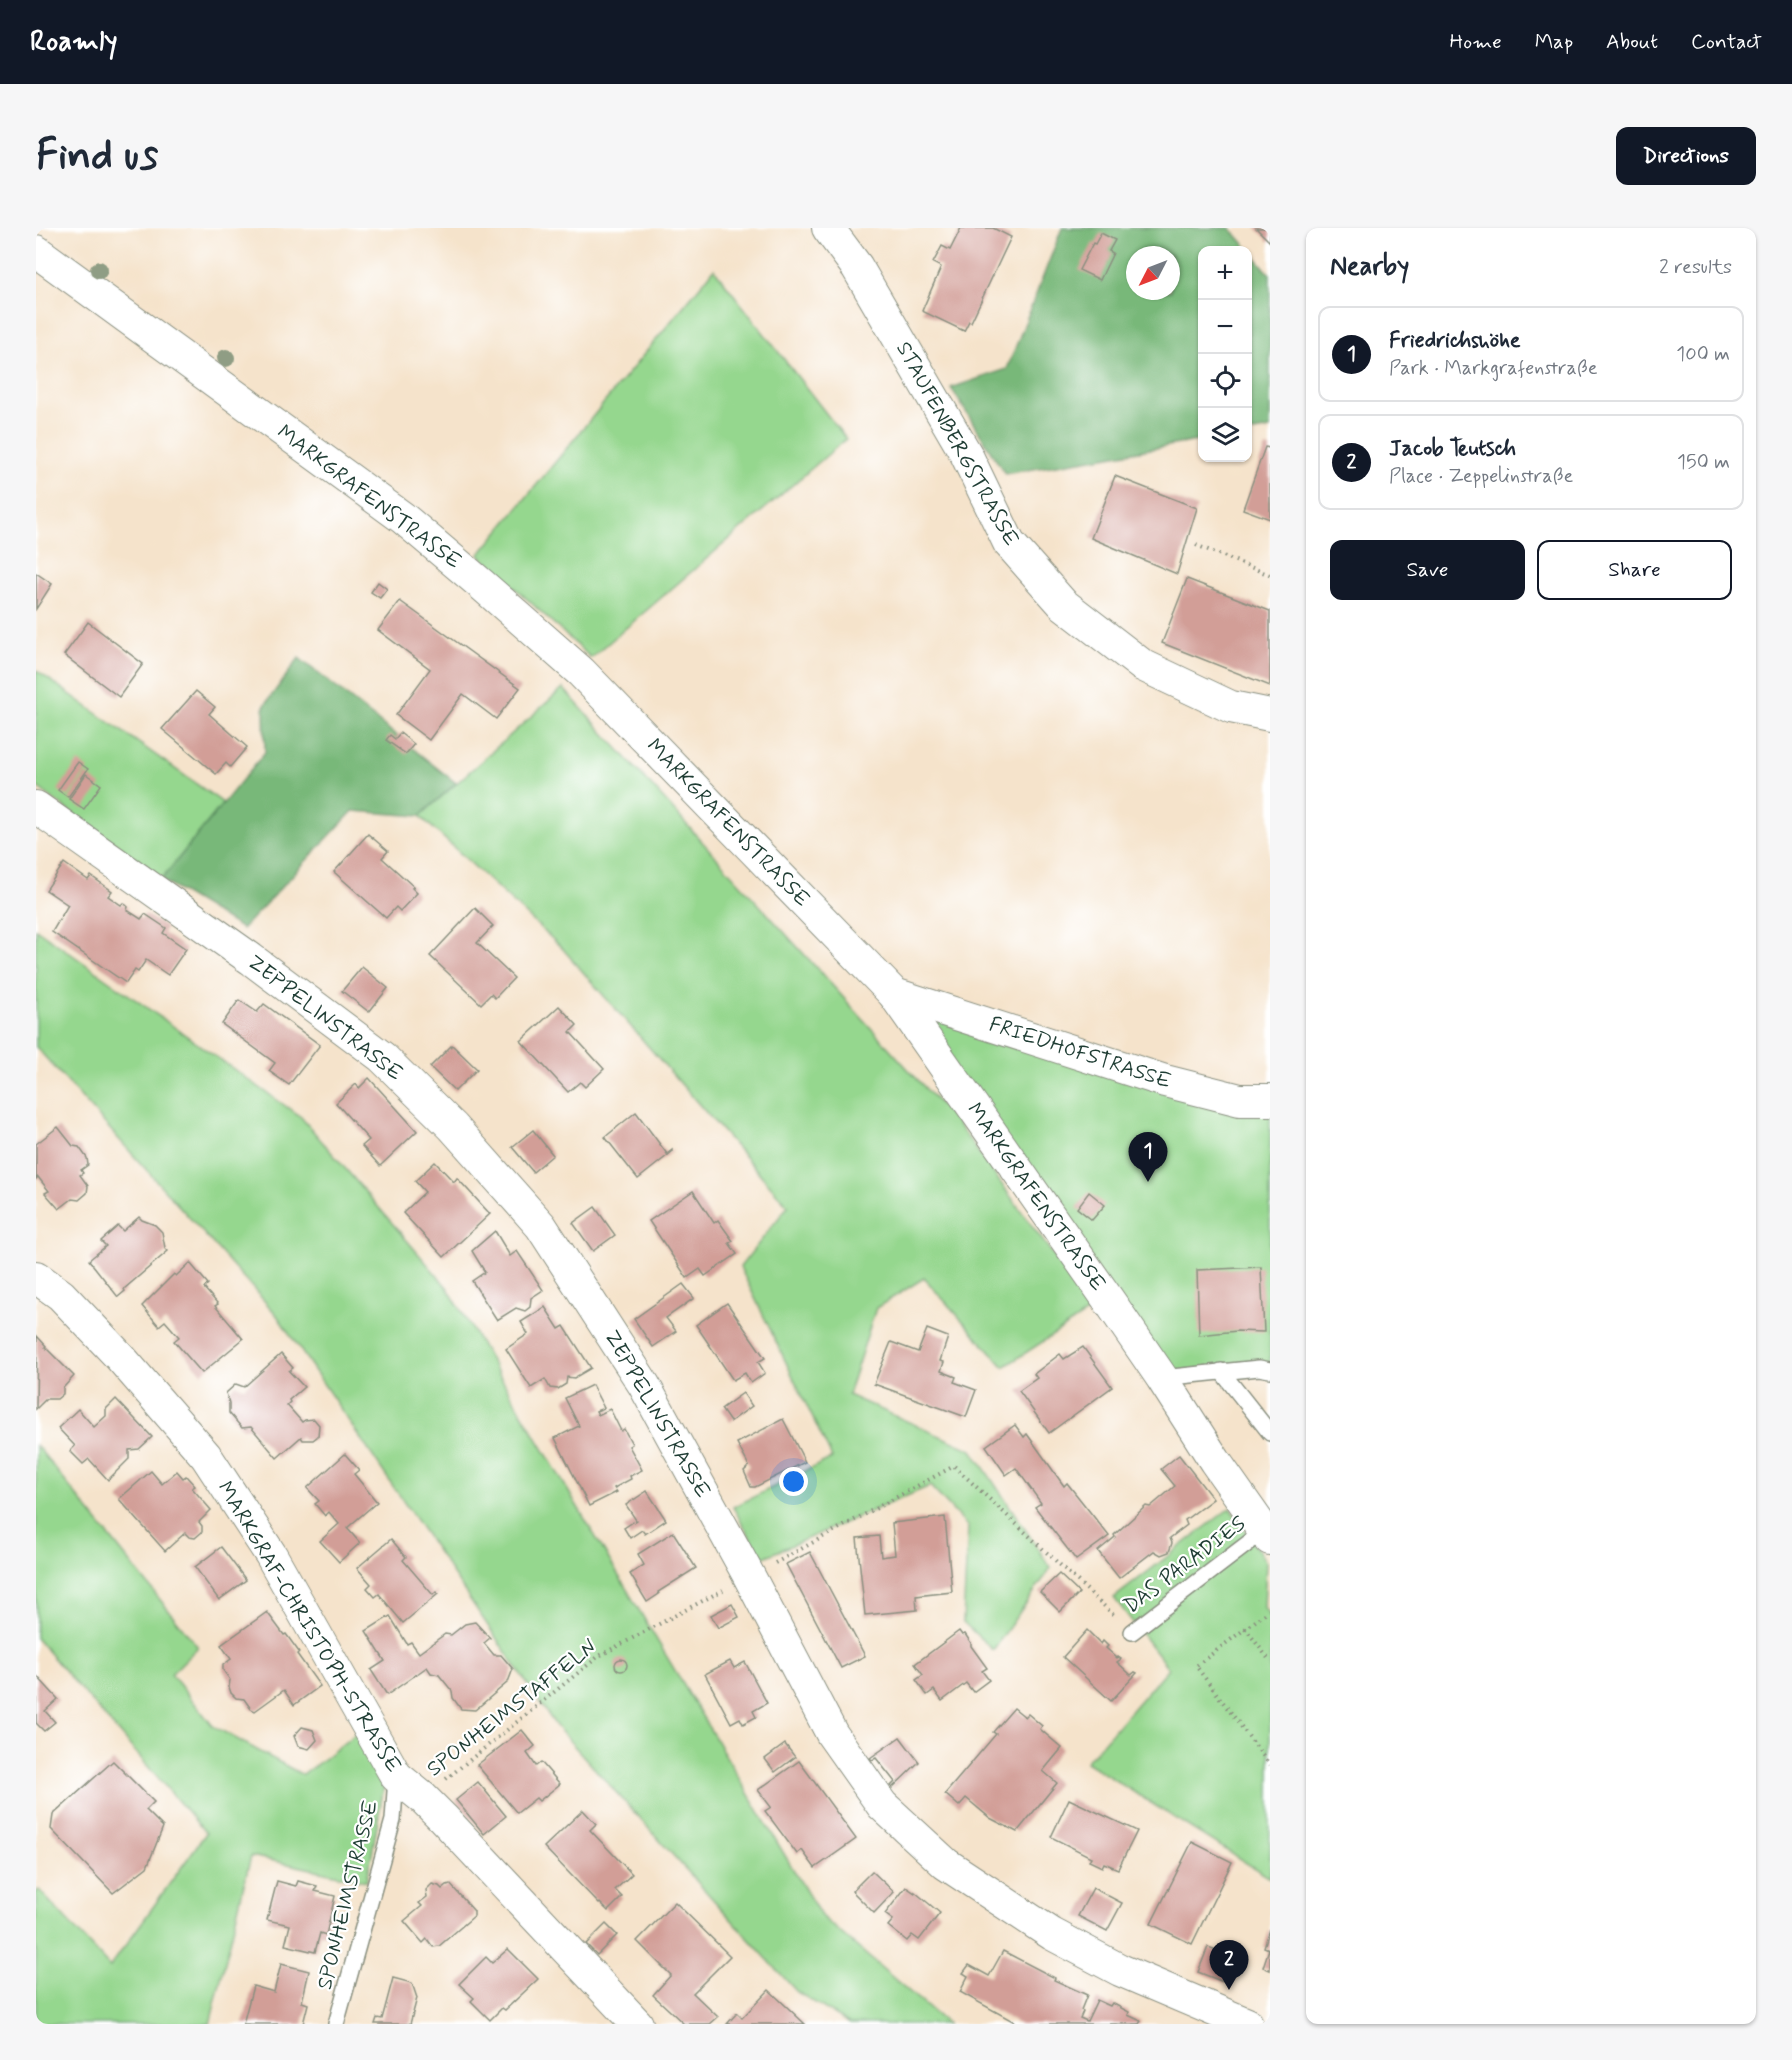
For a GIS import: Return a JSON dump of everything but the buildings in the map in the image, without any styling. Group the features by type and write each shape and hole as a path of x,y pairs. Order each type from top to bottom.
{"street":[{"name":"STAUFENBERGSTRASSE","path":"828,228 857,267 966,454 1009,543 1063,604 1142,666 1231,707 1270,715"},
{"name":"MARKGRAFENSTRASSE","path":"36,251 403,518 481,584 581,672 894,994 1162,1378 1215,1461 1268,1529"},
{"name":"ZEPPELINSTRASSE","path":"36,807 251,959 381,1057 453,1127 541,1226 644,1385 749,1576 832,1734 882,1805 946,1864 1052,1934 1120,1971 1247,2024"},
{"name":"FRIEDHOFSTRASSE","path":"894,994 1165,1081 1240,1100 1270,1100"},
{"name":"MARKGRAF-CHRISTOPH-STRASSE","path":"36,1277 62,1295 120,1357 206,1456 271,1555 396,1776 423,1798 637,2024"}],"lane":[{"path":"1162,1378 1259,1368 1270,1370"},
{"path":"1221,1371 1270,1433"},
{"name":"DAS PARADIES","path":"1132,1632 1268,1529"},
{"name":"SPONHEIMSTRASSE","path":"336,2024 393,1820 396,1776"}],"path":[{"path":"1196,545 1270,575"},
{"path":"788,1557 954,1467 1132,1632"},
{"name":"SPONHEIMSTAFFELN","path":"423,1798 598,1656 749,1576"},
{"path":"1270,1610 1196,1666 1270,1765"},
{"path":"1245,1629 1270,1661"}],"green space":[{"path":"1062,228 1230,228 1246,246 1198,246 1198,441 1005,474 951,388 1007,369"},
{"path":"1252,253 1270,274 1270,429 1252,432"},
{"path":"714,269 846,439 591,658 479,555"},
{"path":"299,658 456,783 420,816 353,811 242,929 161,880 265,752 264,706"},
{"path":"36,670 223,803 161,880 36,786"},
{"path":"563,688 956,1122 1093,1309 1004,1367 924,1278 876,1308 848,1395 972,1450 1051,1568 993,1650 963,1622 968,1527 930,1486 762,1558 733,1507 832,1458 740,1267 788,1206 562,948 420,816"},
{"path":"36,929 301,1117 447,1287 821,1916 947,2024 850,2024 797,1992 556,1726 276,1314 36,1047"},
{"path":"894,994 1270,1100 1270,1370 1162,1378"},
{"path":"36,1445 198,1647 171,1674 213,1726 303,1775 358,1732 384,1786 367,1881 251,1856 210,2024 36,2024 36,1892 39,1890 110,1967 206,1833 36,1638"},
{"path":"1230,1508 1266,1562 1264,1608 1270,1617 1270,1878 1086,1762 1168,1668 1114,1598"}],"place":[{"name":"Friedrichshöhe","path":"1148,1182"},
{"name":"Jacob Teutsch","path":"1229,1990"}]}
